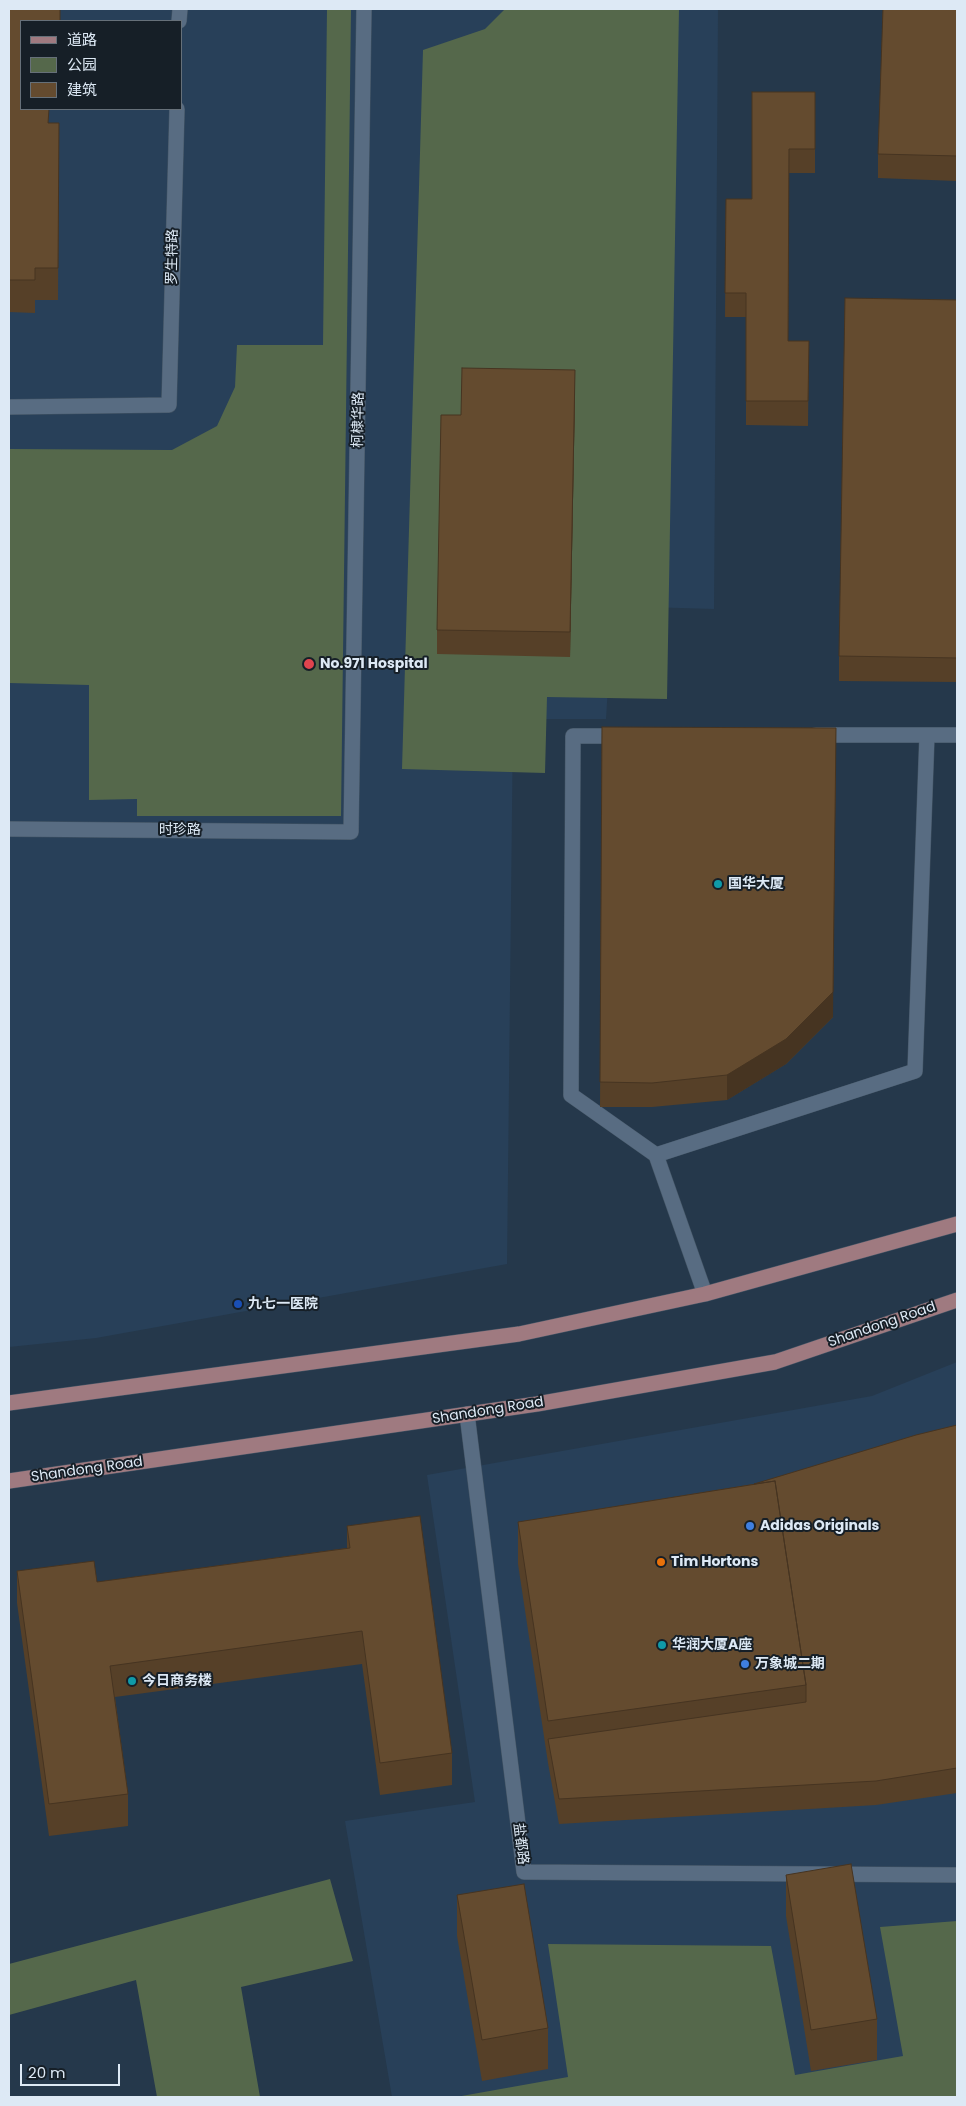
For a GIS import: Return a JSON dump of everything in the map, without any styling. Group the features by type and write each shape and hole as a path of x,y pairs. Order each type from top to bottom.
{"main road":[{"path":"9,1403 519,1334 705,1294 957,1224"},
{"name":"Shandong Road","path":"9,1481 467,1414 775,1362 957,1300"}],"street":[{"name":"柯棣华路","path":"351,832 362,256 364,9"},
{"name":"罗生特路","path":"9,407 170,405 177,110"},
{"path":"656,1155 915,1071 927,735"},
{"path":"632,736 573,736 571,1095 656,1155 705,1294"},
{"path":"799,736 957,736"},
{"name":"时珍路","path":"9,829 351,832"},
{"name":"盐都路","path":"467,1414 524,1872 957,1875"}],"shaded area":[{"name":"No.971 Hospital","path":"9,9 718,9 714,609 613,606 606,719 513,719 507,1264 96,1338 9,1347"},
{"path":"957,1362 957,2097 392,2097 345,1821 475,1802 427,1475 872,1396"}],"green space":[{"path":"327,9 351,9 341,816 137,816 137,799 89,800 89,685 9,683 9,449 172,450 217,426 235,387 237,345 323,345"},
{"path":"505,9 679,9 667,699 547,697 545,773 402,769 423,50 485,29"},
{"path":"330,1879 353,1961 241,1987 260,2097 157,2097 136,1980 9,2015 9,1964"},
{"path":"957,1921 957,2097 456,2097 568,2077 548,1944 771,1946 795,2075 903,2056 880,1927"}],"building":[{"path":"9,9 60,9 60,20 20,20 20,110 49,110 48,123 59,123 58,268 35,268 35,280 9,280"},
{"path":"883,9 957,9 957,156 878,154"},
{"path":"752,92 815,92 815,149 789,149 788,341 809,341 808,401 746,401 746,293 725,293 726,199 752,199"},
{"path":"845,298 957,300 957,658 839,656"},
{"path":"462,368 575,370 570,632 437,630 441,415 461,415"},
{"name":"国华大厦","path":"602,727 836,728 833,992 786,1039 727,1075 652,1083 600,1082"},
{"path":"957,1425 957,1768 876,1781 559,1799 548,1739 806,1702 806,1685 775,1481 754,1484 916,1435"},
{"name":"华润大厦A座","path":"775,1481 806,1685 548,1721 518,1522"},
{"name":"今日商务楼","path":"420,1516 452,1753 380,1763 362,1631 110,1666 128,1794 49,1804 17,1571 94,1561 97,1582 350,1548 347,1526"},
{"path":"851,1864 877,2019 811,2030 786,1875"},
{"path":"524,1884 548,2028 482,2040 457,1895"}],"place":[{"name":"No.971 Hospital","path":"309,664"},
{"name":"国华大厦","path":"718,884"},
{"name":"九七一医院","path":"238,1304"},
{"name":"Adidas Originals","path":"750,1526"},
{"name":"Tim Hortons","path":"661,1562"},
{"name":"华润大厦A座","path":"662,1645"},
{"name":"万象城二期","path":"745,1664"},
{"name":"今日商务楼","path":"132,1681"}]}
